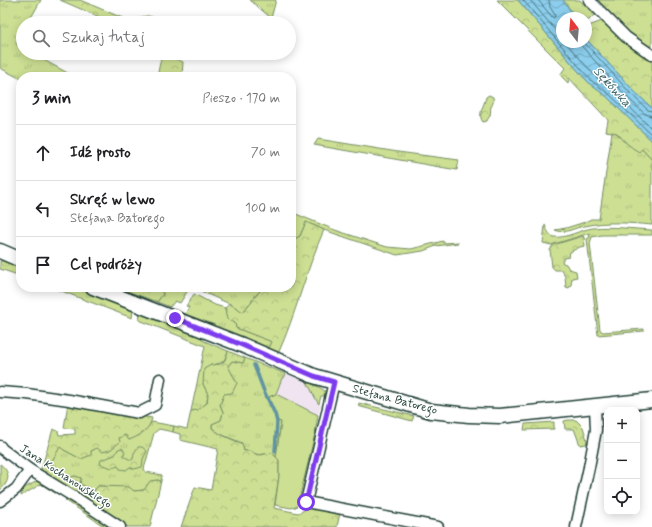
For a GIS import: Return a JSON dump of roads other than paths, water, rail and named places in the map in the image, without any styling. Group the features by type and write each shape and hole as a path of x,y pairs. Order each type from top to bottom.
{"street":[{"path":"589,0 626,37 652,55"},
{"name":"Stefana Batorego","path":"106,292 242,345 314,376 431,411 500,416 652,400"},
{"path":"0,392 69,400 139,413 155,405 160,379"},
{"path":"334,382 306,502 438,527"},
{"path":"576,527 596,430 595,406"},
{"name":"Jana Kochanowskiego","path":"0,446 30,470 120,527"},
{"path":"0,501 16,489 30,470"}],"water":[{"path":"518,0 563,0 571,12 556,12 556,45"},
{"name":"Sękówka","path":"592,45 652,108 652,141 606,96 591,85 559,48 592,48"}],"waterway":[{"path":"254,365 277,422 275,451"}]}
